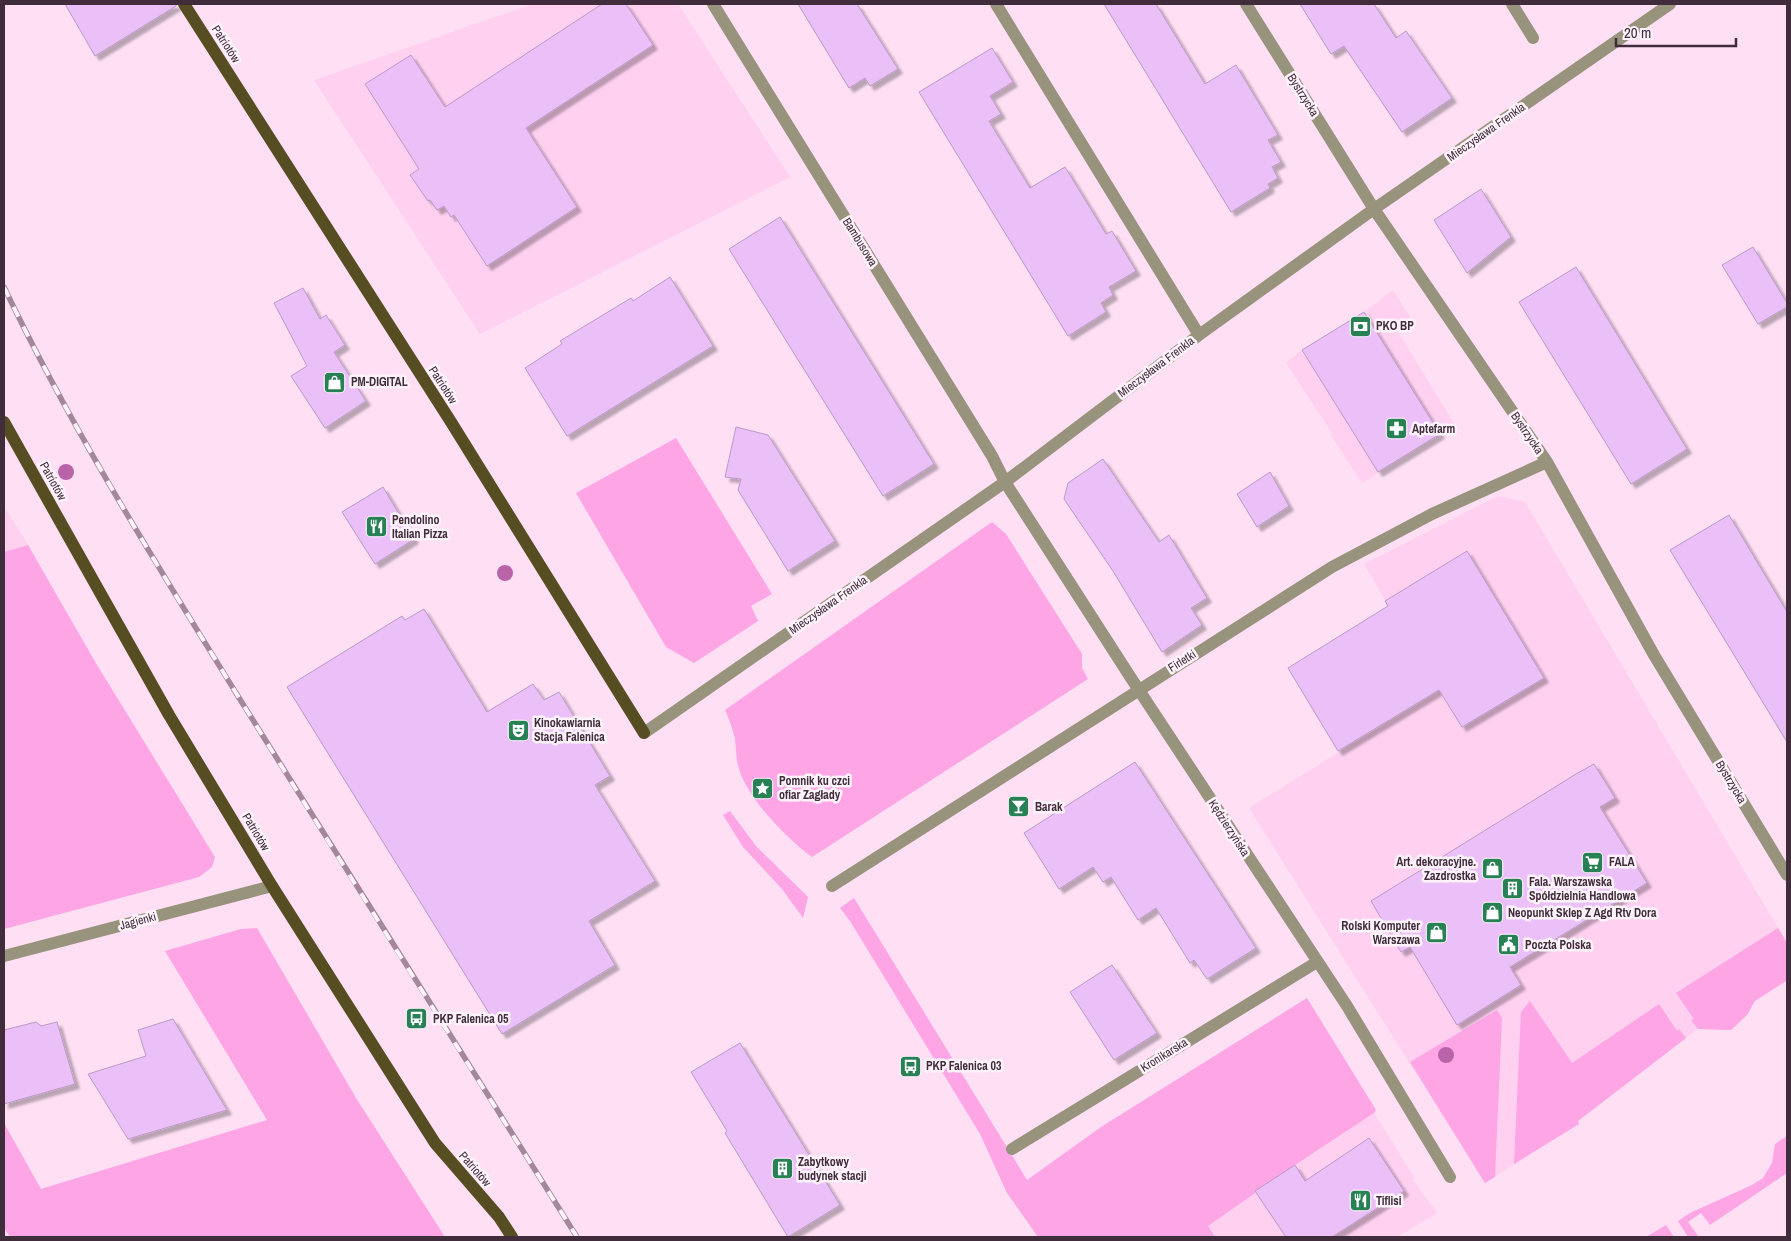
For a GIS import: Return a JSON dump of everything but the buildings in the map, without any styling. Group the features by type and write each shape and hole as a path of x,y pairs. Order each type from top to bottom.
{"main road":[{"name":"Patriotów","path":"184,4 451,422 644,733"},
{"name":"Patriotów","path":"4,422 169,715 272,886 435,1144 499,1217 512,1237"}],"street":[{"name":"Bambusowa","path":"712,4 992,456 1005,482"},
{"path":"996,4 1199,335"},
{"name":"Bystrzycka","path":"1246,4 1374,209 1547,462 1654,655 1787,875"},
{"path":"1512,4 1533,38"},
{"name":"Mieczysława Frenkla","path":"644,733 1005,482 1199,335 1374,209 1670,4"},
{"name":"Firletki","path":"832,886 1332,567 1432,514 1547,462"},
{"name":"Kędzierzyńska","path":"1005,482 1376,1053 1450,1177"},
{"name":"Jagienki","path":"4,956 272,886"},
{"name":"Kronikarska","path":"1012,1149 1317,962"}],"shaded area":[{"path":"533,4 678,4 790,177 480,334 314,80"},
{"path":"1393,290 1410,317 1395,327 1455,425 1362,483 1286,363 1302,350 1364,312"},
{"path":"676,438 772,594 751,606 758,621 694,663 666,647 576,493"},
{"path":"1498,496 1525,502 1787,943 1787,973 1786,981 1755,1001 1747,1015 1731,1030 1698,1029 1578,1121 1579,1124 1485,1183 1249,808 1439,690 1364,564"},
{"path":"4,506 28,545 4,552"},
{"path":"992,522 1006,534 1082,654 1082,668 1088,679 812,857 780,829 751,793 739,769 735,739 725,710"},
{"path":"28,545 97,665 215,857 212,867 199,877 4,929 4,552"},
{"path":"730,811 756,846 808,897 803,918 782,889 743,847 723,815"},
{"path":"854,898 1027,1180 1101,1127 1307,998 1376,1110 1208,1226 1215,1237 1038,1237 1007,1193 980,1134 850,921 840,908"},
{"path":"257,928 356,1098 445,1237 10,1237 4,1228 4,1123 41,1189 267,1120 165,951 241,929"},
{"path":"1778,928 1787,943 1786,981 1755,1001 1747,1015 1731,1030 1698,1029 1691,1020 1694,1019 1676,993"},
{"path":"1530,1001 1572,1063 1659,1004 1677,1031 1679,1029 1686,1038 1578,1121 1579,1124 1514,1164 1521,1012"},
{"path":"1497,1010 1502,1018 1495,1177 1485,1183 1410,1062"},
{"path":"1374,1113 1415,1179 1413,1180 1437,1213 1397,1237 1215,1237 1207,1226 1255,1191"},
{"path":"1787,1136 1787,1173 1710,1225 1701,1213 1688,1222 1699,1237 1688,1237 1678,1221 1690,1213 1752,1185 1763,1178 1772,1163 1775,1144"},
{"path":"1666,1225 1674,1237 1646,1237"}],"railway":[{"path":"4,287 57,391 144,543 278,761 577,1237"}],"place":[{"name":"PKO BP","path":"1360,326"},
{"name":"PM-DIGITAL","path":"335,382"},
{"name":"Aptefarm","path":"1396,429"},
{"name":"Pendolino Italian Pizza","path":"376,527"},
{"name":"Kinokawiarnia Stacja Falenica","path":"518,730"},
{"name":"Pomnik ku czci ofiar Zagłady","path":"763,788"},
{"name":"Barak","path":"1019,807"},
{"name":"FALA","path":"1593,862"},
{"name":"Art. dekoracyjne. Zazdrostka","path":"1492,869"},
{"name":"Fala. Warszawska Spółdzielnia Handlowa","path":"1513,889"},
{"name":"Neopunkt Sklep Z Agd Rtv Dora","path":"1492,913"},
{"name":"Rolski Komputer Warszawa","path":"1436,933"},
{"name":"Poczta Polska","path":"1509,945"},
{"name":"PKP Falenica 05","path":"417,1019"},
{"name":"PKP Falenica 03","path":"910,1066"},
{"name":"Zabytkowy budynek stacji","path":"782,1169"},
{"name":"Tiflisi","path":"1360,1201"}]}
